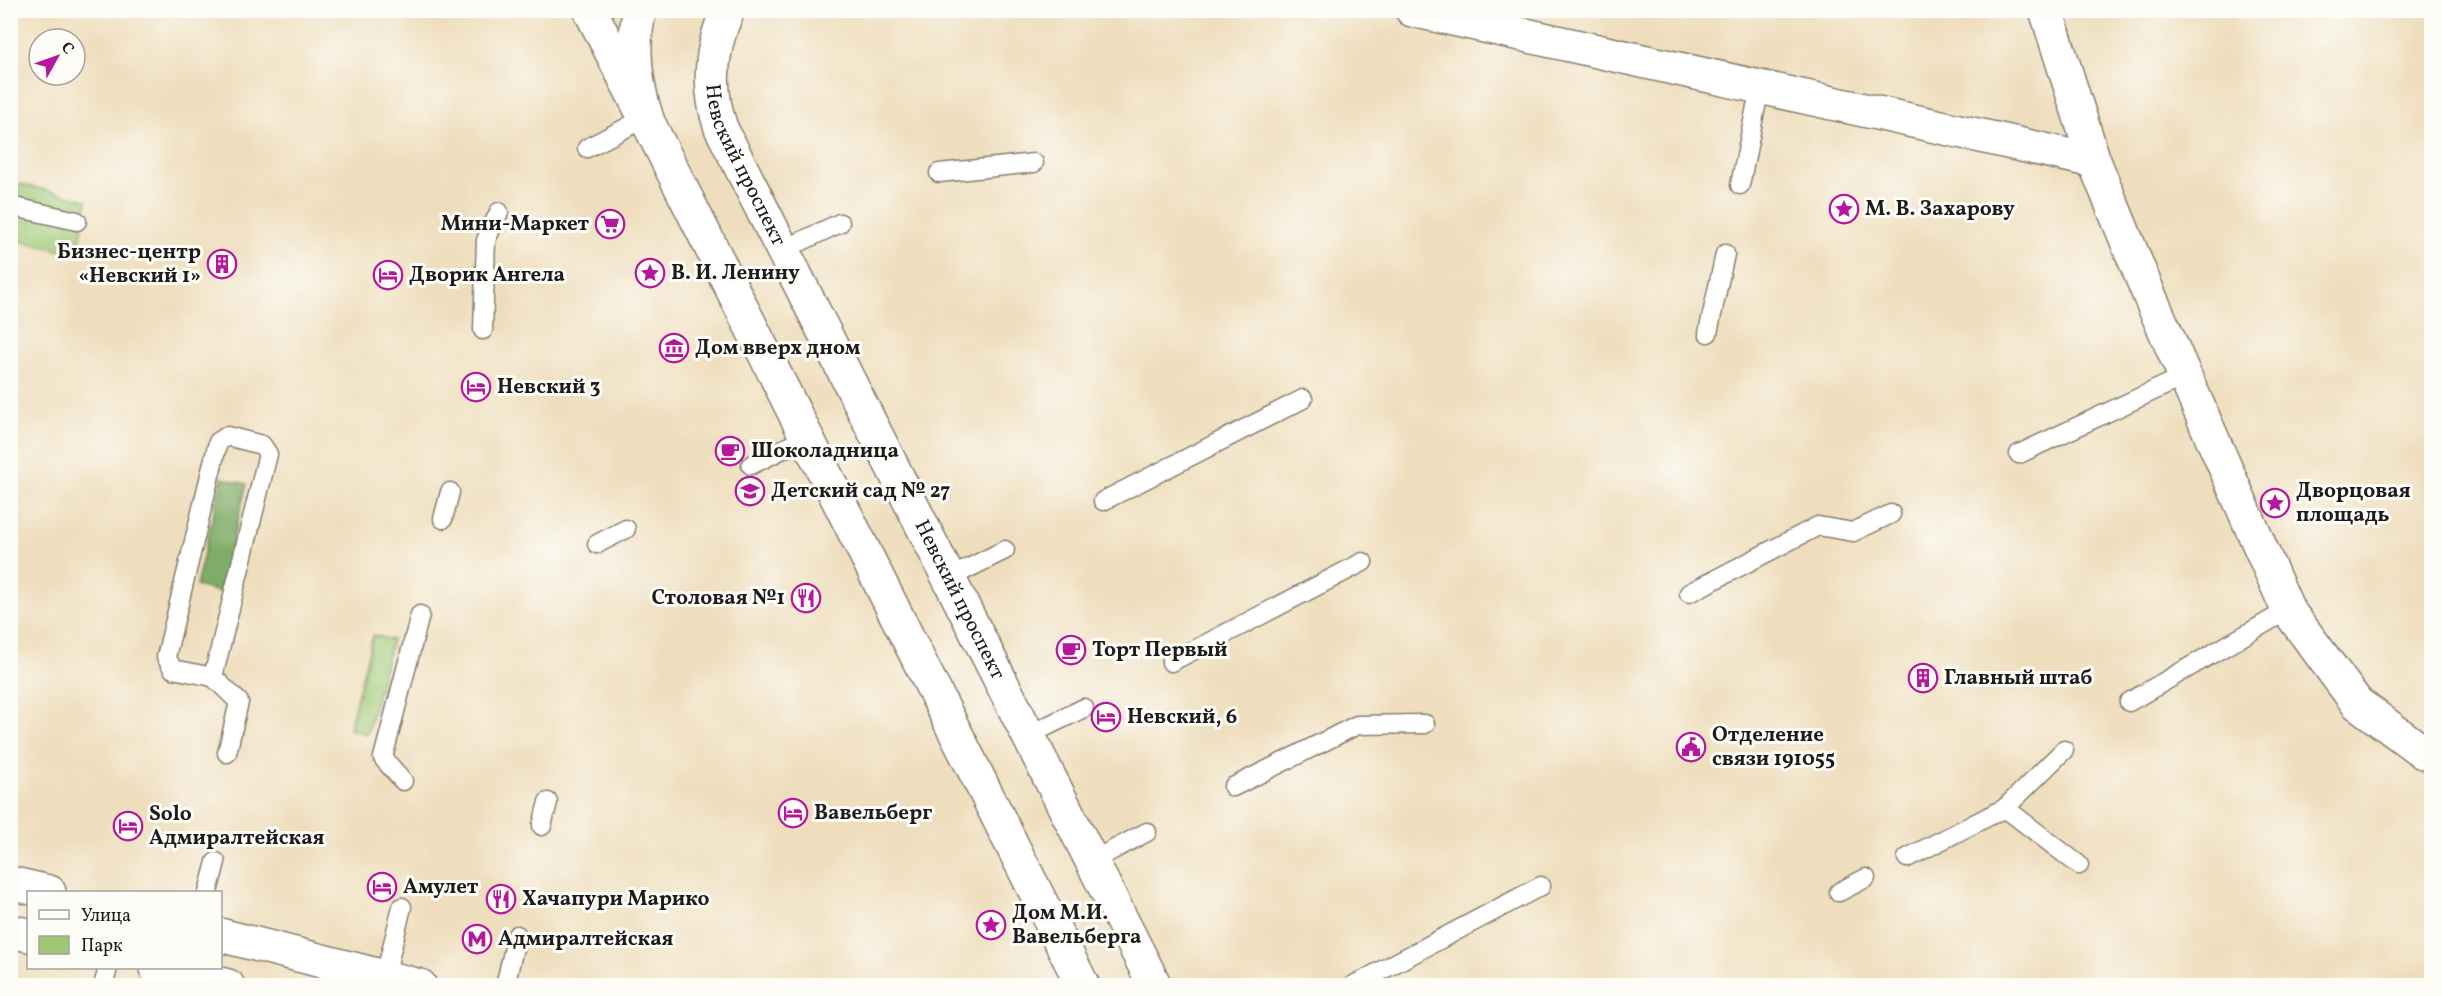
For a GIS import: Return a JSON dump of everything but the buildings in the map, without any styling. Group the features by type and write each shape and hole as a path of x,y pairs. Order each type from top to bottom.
{"main road":[{"path":"590,10 651,128"},
{"path":"640,10 635,51 638,88 648,122 1083,986"},
{"name":"Невский проспект","path":"728,10 717,36 713,62 712,88 716,114 721,128 1155,986"},
{"path":"1412,10 2094,161"},
{"path":"2046,10 2094,161 2288,610 2357,703 2423,752 2432,755"},
{"path":"10,883 45,891"},
{"path":"10,931 27,935"},
{"path":"222,935 420,986"},
{"path":"160,969 228,986"}],"lane":[{"path":"1740,185 1760,87"},
{"path":"587,147 651,128"},
{"path":"939,173 1034,163"},
{"path":"10,206 77,221"},
{"path":"483,330 486,240 499,212"},
{"path":"783,250 840,223"},
{"path":"1708,333 1725,254"},
{"path":"2019,454 2186,376"},
{"path":"1103,501 1303,399"},
{"path":"213,677 268,454 262,445 227,436 218,442 166,657 173,669 213,677 239,702 227,753"},
{"path":"751,465 807,437"},
{"path":"443,519 450,492"},
{"path":"1689,593 1818,526 1853,532 1891,514"},
{"path":"597,544 626,529"},
{"path":"949,578 1005,550"},
{"path":"1171,662 1363,562"},
{"path":"2129,702 2288,610"},
{"path":"403,781 383,758 420,615"},
{"path":"1029,735 1084,708"},
{"path":"1233,787 1357,725 1425,724"},
{"path":"1907,858 2005,808 2064,750"},
{"path":"542,826 548,802"},
{"path":"2005,808 2079,865"},
{"path":"1092,861 1147,832"},
{"path":"208,891 216,862"},
{"path":"1839,892 1866,878"},
{"path":"1352,986 1541,886"},
{"path":"385,976 402,907"},
{"path":"505,986 517,935"},
{"path":"103,986 108,969"}],"green space":[{"path":"11,182 87,200 78,255 11,239"},
{"path":"222,478 247,484 220,592 196,586"},
{"path":"373,635 392,640 367,734 349,729"}],"place":[{"name":"М. В. Захарову","path":"1844,209"},
{"name":"Мини-Маркет","path":"610,224"},
{"name":"Бизнес-центр «Невский 1»","path":"222,264"},
{"name":"В. И. Ленину","path":"650,273"},
{"name":"Дворик Ангела","path":"388,275"},
{"name":"Дом вверх дном","path":"674,348"},
{"name":"Невский 3","path":"476,387"},
{"name":"Шоколадница","path":"730,451"},
{"name":"Детский сад № 27","path":"750,491"},
{"name":"Дворцовая площадь","path":"2275,503"},
{"name":"Столовая №1","path":"806,598"},
{"name":"Торт Первый","path":"1071,650"},
{"name":"Главный штаб","path":"1923,678"},
{"name":"Невский, 6","path":"1106,717"},
{"name":"Отделение связи 191055","path":"1691,747"},
{"name":"Вавельберг","path":"793,813"},
{"name":"Solo Адмиралтейская","path":"128,826"},
{"name":"Амулет","path":"382,887"},
{"name":"Хачапури Марико","path":"501,899"},
{"name":"Дом М.И. Вавельберга","path":"991,925"},
{"name":"Адмиралтейская","path":"477,939"}]}
